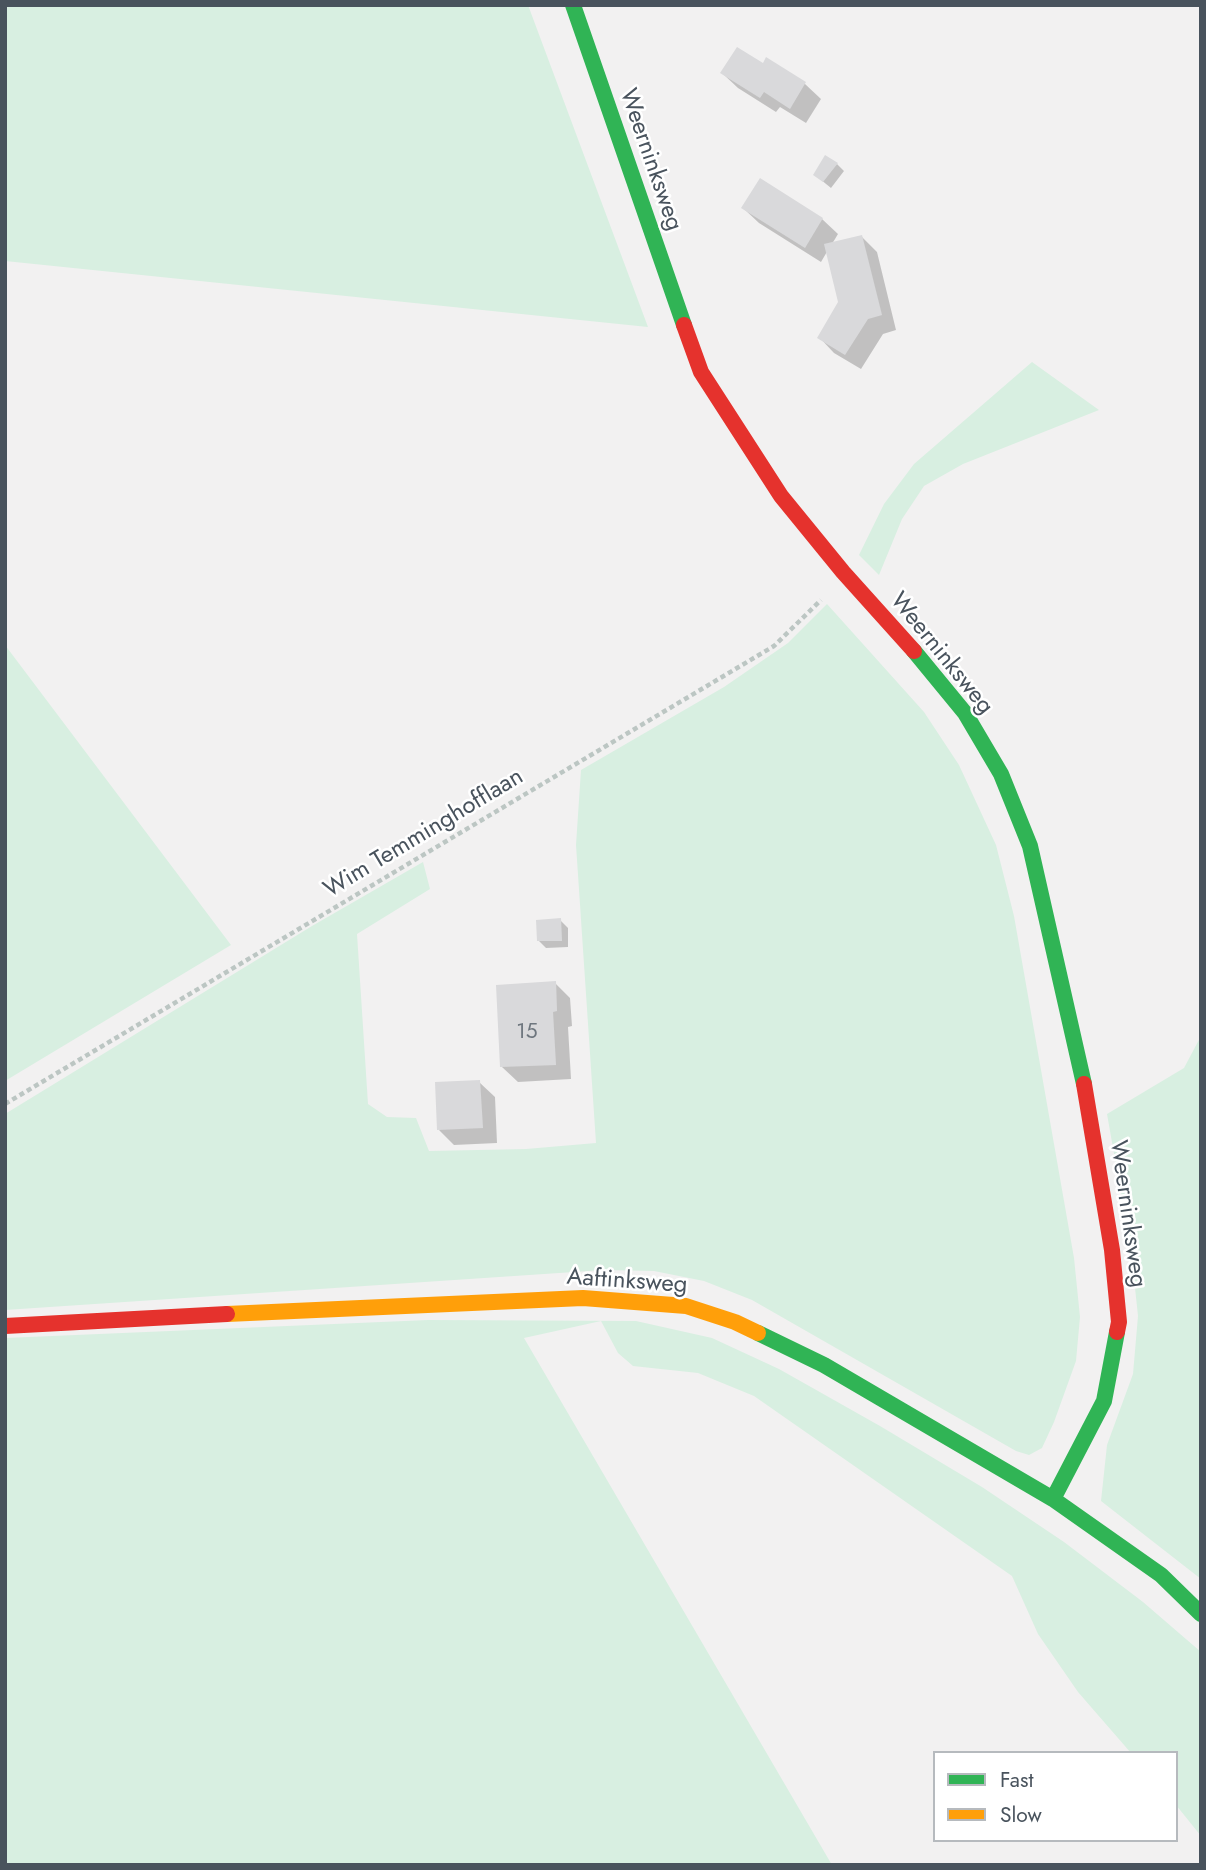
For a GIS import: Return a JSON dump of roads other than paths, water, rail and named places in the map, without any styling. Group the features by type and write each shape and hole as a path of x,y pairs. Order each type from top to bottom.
{"street":[{"name":"Weerninksweg","path":"573,5 701,372 781,496 965,713 1001,774 1030,846 1080,1062 1112,1250 1119,1322 1104,1401 1053,1499"},
{"name":"Aaftinksweg","path":"5,1326 583,1298 686,1306 736,1322 824,1365 1053,1499 1161,1575 1201,1614"}]}
